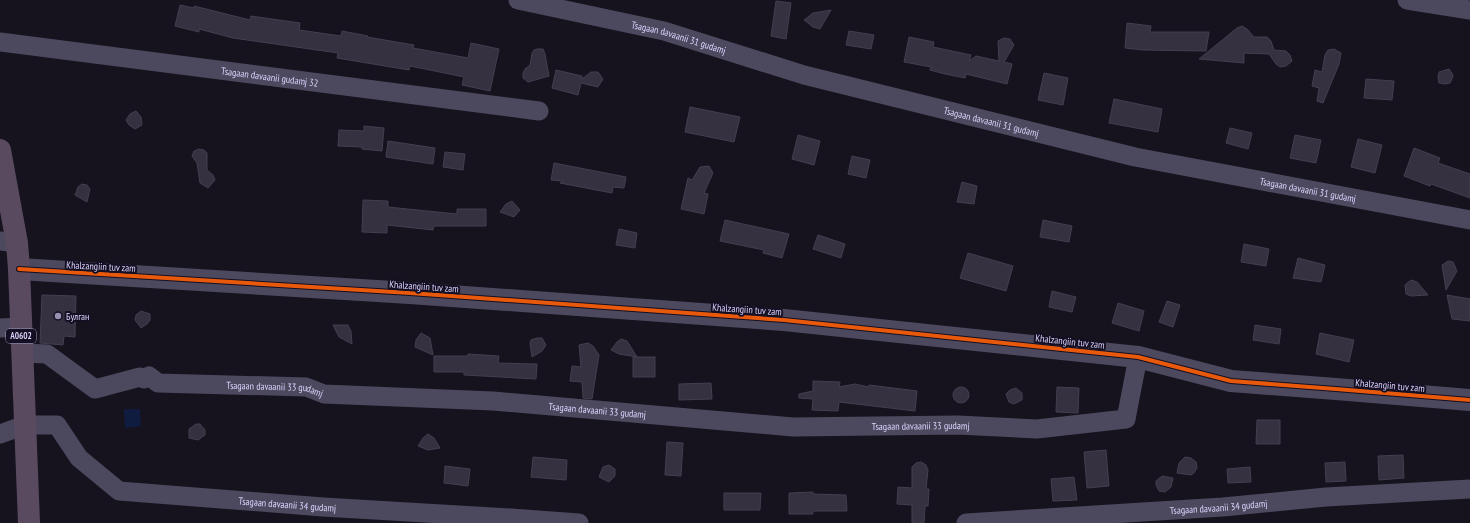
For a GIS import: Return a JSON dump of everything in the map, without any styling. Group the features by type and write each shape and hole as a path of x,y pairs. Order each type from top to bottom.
{"highway":[{"name":"A0602","path":"0,150 8,242 19,269 11,328 22,353 29,523"}],"street":[{"name":"Tsagaan davaanii 31 gudamj","path":"518,0 664,31 804,75 1135,157 1470,220"},
{"path":"1407,0 1470,10"},
{"name":"Tsagaan davaanii gudamj 32","path":"0,42 539,111"},
{"name":"Khalzangiin tuv zam","path":"19,269 410,293 784,320 1138,357 1231,382 1470,400"},
{"name":"Tsagaan davaanii 33 gudamj","path":"22,353 47,354 95,389 140,377 144,379 149,376 158,383 306,387 324,394 493,401 793,427 958,425 1037,429 1126,419 1138,357"},
{"path":"0,434 25,425"},
{"name":"Tsagaan davaanii 34 gudamj","path":"25,425 56,425 79,458 119,491 323,507 503,517 579,523"},
{"name":"Tsagaan davaanii 34 gudamj","path":"966,523 1223,507 1326,496 1470,489"}],"water":[{"path":"124,409 140,409 141,426 125,428"}],"building":[{"path":"776,1 791,3 786,39 771,36"},
{"path":"180,5 194,8 194,6 250,20 251,16 300,23 299,30 341,36 342,31 414,45 413,48 468,58 471,43 499,49 490,91 462,85 464,77 410,66 409,70 337,58 338,53 233,38 199,29 199,32 175,26"},
{"path":"831,10 820,29 813,27 804,20 813,13"},
{"path":"1127,23 1151,26 1150,32 1209,32 1206,51 1143,50 1125,48"},
{"path":"1242,26 1254,37 1267,37 1271,41 1274,50 1286,51 1290,55 1292,61 1286,66 1280,67 1269,54 1244,53 1244,63 1199,59 1237,28"},
{"path":"849,31 874,35 871,49 846,45"},
{"path":"909,37 934,42 933,47 971,55 969,61 976,56 999,61 998,41 1004,38 1010,39 1014,45 1004,62 1012,64 1007,84 966,74 965,78 945,74 930,70 931,67 904,62"},
{"path":"537,49 543,49 549,76 528,82 523,78 523,73 530,65 532,53"},
{"path":"1334,49 1341,53 1339,64 1323,103 1317,101 1319,88 1312,86 1315,70 1322,72 1325,55 1328,50"},
{"path":"1449,69 1453,75 1450,83 1439,83 1439,72"},
{"path":"556,70 582,76 582,79 591,72 598,72 603,79 598,87 581,83 578,95 552,88"},
{"path":"1044,73 1068,78 1063,105 1038,100"},
{"path":"1366,79 1394,81 1392,100 1364,98"},
{"path":"1114,99 1162,109 1158,132 1109,123"},
{"path":"690,107 740,117 734,142 685,132"},
{"path":"136,111 141,117 142,125 135,129 129,125 126,120 130,114"},
{"path":"364,126 384,128 382,151 362,149 362,147 338,146 339,130 364,131"},
{"path":"1230,128 1252,133 1248,149 1226,143"},
{"path":"798,135 820,141 814,165 792,159"},
{"path":"1295,135 1321,140 1316,163 1290,158"},
{"path":"1358,139 1382,145 1375,173 1351,167"},
{"path":"388,141 435,148 433,164 386,157"},
{"path":"1414,148 1440,158 1438,163 1470,174 1470,198 1431,184 1430,186 1404,176"},
{"path":"199,149 204,150 207,153 207,170 213,175 215,180 208,188 200,183 197,163 192,156 194,151"},
{"path":"445,152 465,154 463,170 443,167"},
{"path":"852,156 870,160 866,178 848,174"},
{"path":"554,163 626,177 624,188 613,187 612,193 560,183 563,181 551,180"},
{"path":"709,166 713,173 704,193 708,194 704,214 681,209 688,178 692,180 700,167"},
{"path":"962,182 977,186 974,204 957,202"},
{"path":"82,184 87,185 90,189 87,202 75,195 78,187"},
{"path":"363,200 388,201 388,207 457,214 457,209 486,209 486,226 434,226 433,230 387,225 387,233 362,232"},
{"path":"512,201 520,210 514,217 500,212 506,204"},
{"path":"725,220 789,234 782,258 763,253 764,250 720,241"},
{"path":"1043,220 1072,226 1069,242 1040,237"},
{"path":"619,229 637,233 635,248 616,245"},
{"path":"818,235 845,244 841,258 813,249"},
{"path":"1244,244 1269,249 1266,266 1241,262"},
{"path":"968,253 1013,266 1006,291 960,278"},
{"path":"1298,258 1325,265 1321,282 1293,278"},
{"path":"1448,261 1453,262 1457,271 1446,290 1442,265"},
{"path":"1411,280 1417,282 1428,295 1411,296 1406,294 1405,285"},
{"path":"1052,291 1076,297 1072,312 1049,307"},
{"name":"Булган","path":"42,295 76,296 75,337 64,336 63,345 40,343"},
{"path":"1447,295 1470,299 1470,321 1452,319"},
{"path":"1167,301 1180,305 1173,327 1159,322"},
{"path":"1118,303 1144,311 1139,331 1112,323"},
{"path":"141,311 150,314 150,320 141,328 135,320 136,315"},
{"path":"333,325 348,325 351,331 352,344 339,337"},
{"path":"1255,325 1281,329 1279,344 1253,340"},
{"path":"421,333 430,338 433,355 415,347 416,340"},
{"path":"1320,333 1354,340 1349,362 1316,354"},
{"path":"542,338 546,345 542,351 532,357 530,344 531,340"},
{"path":"621,339 627,341 637,357 619,354 611,350"},
{"path":"588,343 593,346 599,355 592,399 583,398 582,382 570,381 572,366 581,367 579,345"},
{"path":"468,354 499,356 498,363 537,364 536,379 464,375 464,372 434,372 434,356 468,356"},
{"path":"633,357 655,357 655,377 633,377"},
{"path":"813,381 840,382 839,387 855,384 869,387 869,385 917,391 915,411 839,402 838,411 812,410 813,399 799,398 799,394 813,391"},
{"path":"711,383 712,399 679,400 679,384"},
{"path":"961,387 967,389 969,395 967,401 961,403 955,401 953,395 955,389"},
{"path":"1057,387 1079,388 1078,413 1056,412"},
{"path":"1016,388 1022,393 1022,400 1014,404 1009,402 1006,394 1010,390"},
{"path":"1257,420 1280,420 1280,444 1256,444"},
{"path":"196,424 200,424 205,430 205,435 198,440 189,438 189,429"},
{"path":"428,434 434,438 440,448 428,450 418,446 423,438"},
{"path":"667,442 683,443 681,476 665,475"},
{"path":"1106,450 1109,486 1087,488 1084,452"},
{"path":"1403,455 1404,478 1379,480 1378,456"},
{"path":"533,457 567,460 566,480 531,477"},
{"path":"1185,457 1191,458 1196,462 1197,468 1191,475 1177,473 1179,463"},
{"path":"921,462 926,465 928,470 926,489 929,489 928,506 925,506 924,523 912,523 912,505 897,504 898,487 912,488 912,467 916,463"},
{"path":"1345,462 1346,481 1326,482 1325,463"},
{"path":"609,465 615,469 615,476 609,482 599,477 603,467"},
{"path":"445,466 470,469 468,486 444,483"},
{"path":"1250,467 1251,482 1228,483 1227,469"},
{"path":"1162,476 1173,478 1171,487 1165,492 1159,491 1156,485 1156,481"},
{"path":"1074,477 1077,500 1053,501 1051,479"},
{"path":"813,492 813,494 846,495 847,511 813,511 813,514 789,514 789,493"},
{"path":"724,493 761,493 760,510 724,510"}],"cycle path":[{"path":"19,269 410,293 784,320 1138,357 1231,381 1470,400"}],"place":[{"name":"Булган","path":"58,316"}]}
